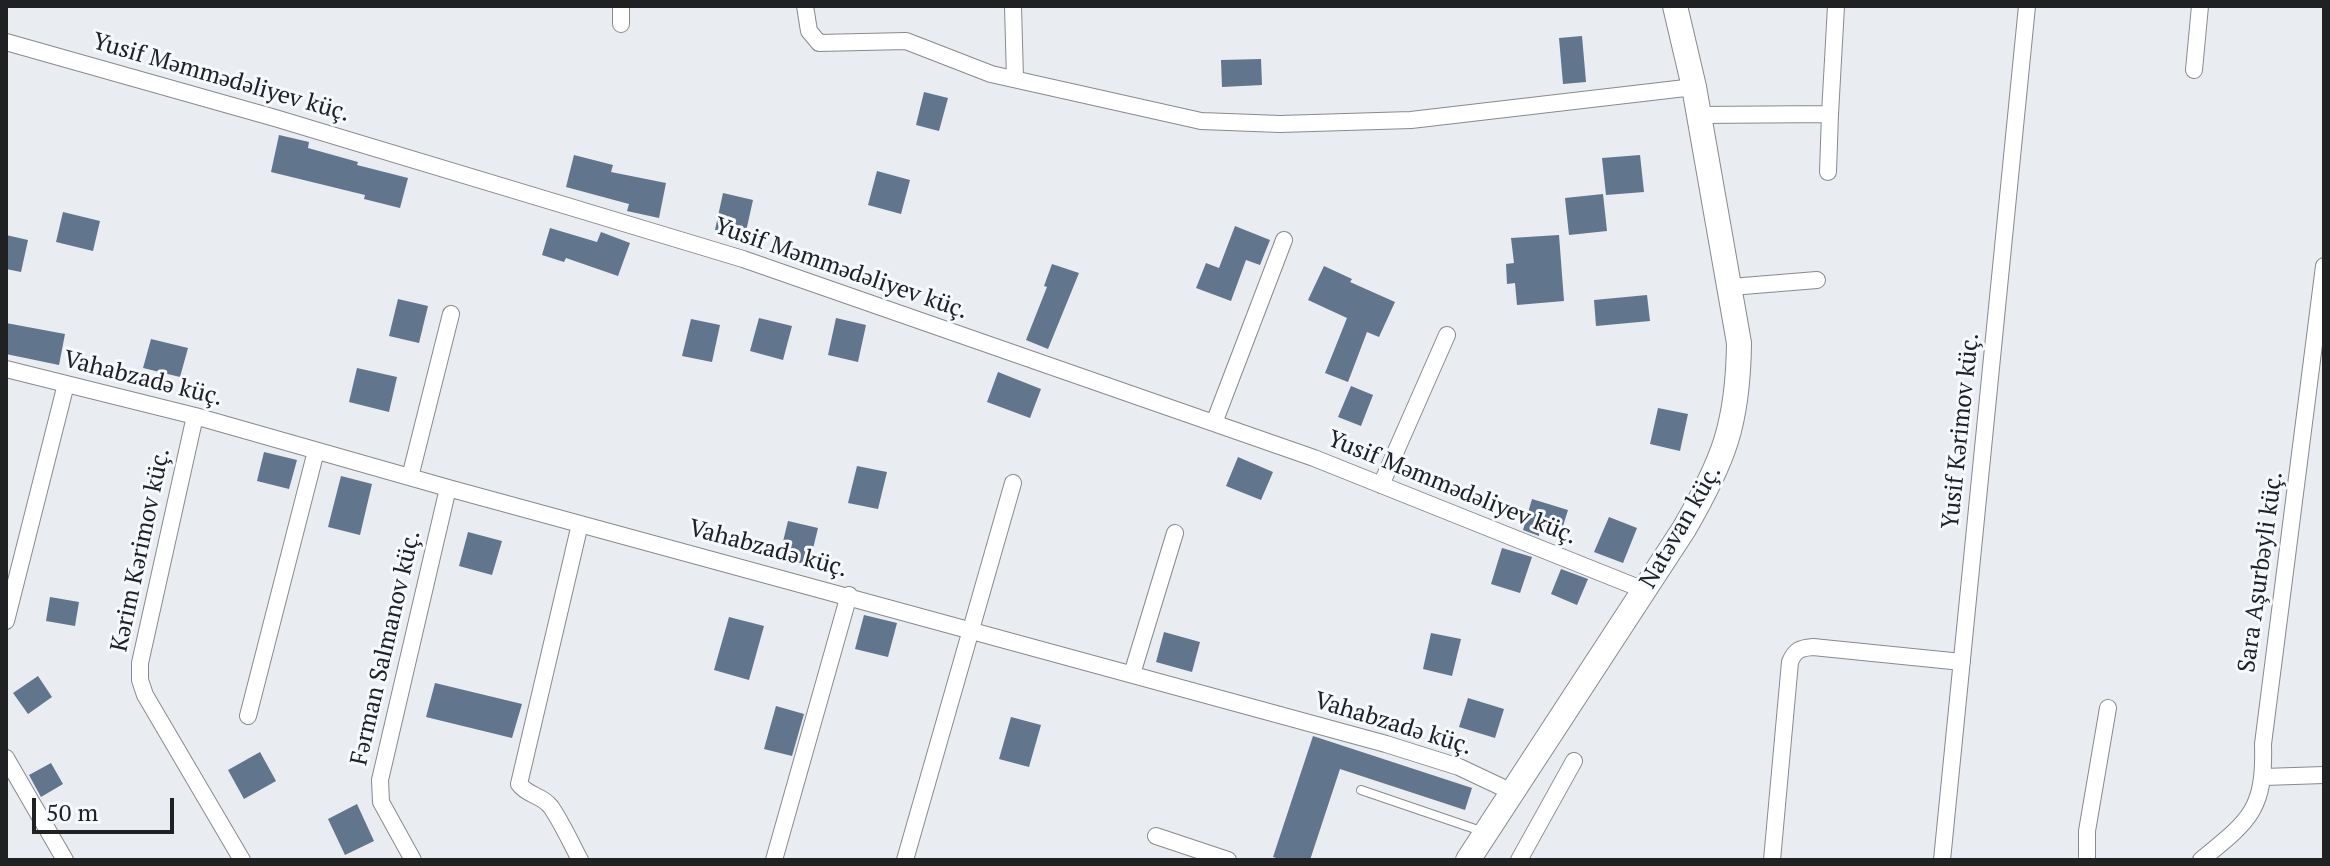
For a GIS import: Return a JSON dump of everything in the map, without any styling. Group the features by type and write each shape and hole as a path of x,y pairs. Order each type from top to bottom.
{"street":[{"path":"621,6 621,24"},
{"path":"805,6 809,31 819,43 906,41 991,74 1201,121 1280,124 1411,120 1694,87"},
{"path":"1013,6 1015,79"},
{"name":"Natəvan küç.","path":"1468,860 1691,517 1726,449 1739,384 1739,343 1694,87 1675,6"},
{"path":"1828,172 1836,6"},
{"name":"Yusif Kərimov küç.","path":"1942,860 2027,6"},
{"path":"2194,70 2200,6"},
{"name":"Yusif Məmmədəliyev küç.","path":"6,42 290,123 743,259 1314,458 1644,590"},
{"path":"1699,115 1830,114"},
{"path":"1214,423 1284,240"},
{"name":"Sara Aşurbəyli küç.","path":"2201,860 2240,829 2254,812 2264,777 2263,744 2324,266"},
{"path":"1731,287 1817,280"},
{"path":"410,477 451,314"},
{"path":"1381,485 1447,335"},
{"name":"Vahabzadə küç.","path":"6,369 195,416 1386,744 1459,767 1512,792"},
{"path":"6,621 66,384"},
{"name":"Kərim Kərimov küç.","path":"195,416 140,663 140,680 145,695 242,860"},
{"path":"248,716 316,451"},
{"path":"905,860 1013,483"},
{"name":"Fərman Salmanov küç.","path":"413,860 381,802 380,780 448,488"},
{"path":"580,524 519,784 526,793 538,796 550,805 580,860"},
{"path":"1132,674 1175,533"},
{"path":"774,860 849,595"},
{"path":"1772,860 1793,654 1800,648 1813,647 1962,662"},
{"path":"2087,860 2087,831 2108,708"},
{"path":"6,758 65,860"},
{"path":"1519,860 1574,761"},
{"path":"2264,777 2324,775"},
{"path":"1156,836 1228,860"}],"lane":[{"path":"1361,790 1486,833"}],"building":[{"path":"1582,36 1586,82 1563,84 1559,38"},
{"path":"1261,59 1262,85 1222,87 1221,60"},
{"path":"924,92 948,98 939,131 916,125"},
{"path":"279,135 309,142 308,148 358,162 357,165 408,178 400,208 364,199 365,195 271,172"},
{"path":"574,155 613,165 611,172 666,183 659,218 627,211 629,204 566,187"},
{"path":"1640,155 1644,192 1606,195 1602,158"},
{"path":"877,171 910,180 901,214 868,205"},
{"path":"723,193 753,200 745,236 715,230"},
{"path":"1603,194 1607,231 1569,235 1565,198"},
{"path":"63,212 100,221 93,251 56,242"},
{"path":"1235,226 1270,240 1260,265 1246,260 1231,301 1196,288 1206,263 1219,268"},
{"path":"550,228 597,242 601,232 630,243 618,276 566,258 564,262 542,255"},
{"path":"6,235 28,240 21,272 6,269"},
{"path":"1559,235 1564,301 1517,305 1515,283 1507,284 1506,264 1514,263 1511,238"},
{"path":"1052,264 1079,273 1048,349 1026,340 1047,287 1044,286"},
{"path":"1324,266 1352,279 1350,282 1395,302 1379,337 1367,332 1348,382 1325,373 1347,318 1308,300"},
{"path":"1647,295 1650,321 1596,326 1594,300"},
{"path":"398,299 428,306 419,343 389,336"},
{"path":"759,318 792,326 783,360 750,351"},
{"path":"836,318 866,325 858,362 828,355"},
{"path":"691,319 720,325 712,362 682,356"},
{"path":"6,323 65,334 59,365 6,354"},
{"path":"151,339 188,348 180,377 143,368"},
{"path":"357,368 397,377 389,412 349,402"},
{"path":"998,372 1041,389 1030,418 987,402"},
{"path":"1351,386 1373,395 1361,426 1338,417"},
{"path":"1658,408 1688,414 1680,451 1650,444"},
{"path":"264,452 297,460 289,489 257,481"},
{"path":"1238,457 1273,472 1261,500 1226,486"},
{"path":"857,466 887,472 878,509 848,503"},
{"path":"341,476 372,484 360,535 328,527"},
{"path":"1532,499 1568,510 1559,539 1523,530"},
{"path":"1609,517 1637,528 1623,563 1594,552"},
{"path":"788,521 818,528 809,565 779,558"},
{"path":"468,532 502,541 492,575 459,566"},
{"path":"1502,548 1532,557 1520,593 1491,584"},
{"path":"1561,569 1588,579 1577,605 1551,594"},
{"path":"50,597 79,602 75,626 46,621"},
{"path":"864,615 897,623 888,657 855,649"},
{"path":"729,617 764,626 749,680 714,670"},
{"path":"1164,632 1200,642 1192,672 1156,662"},
{"path":"1431,633 1461,639 1452,676 1423,669"},
{"path":"38,676 52,697 28,714 13,693"},
{"path":"435,683 522,704 512,738 426,717"},
{"path":"1468,698 1504,709 1495,738 1459,727"},
{"path":"776,706 804,714 792,756 764,749"},
{"path":"1011,717 1041,725 1029,767 999,759"},
{"path":"1313,736 1472,788 1465,810 1340,769 1310,860 1273,857"},
{"path":"260,752 276,781 244,799 228,770"},
{"path":"51,763 63,784 41,797 29,775"},
{"path":"357,804 374,841 345,855 328,819"}]}
